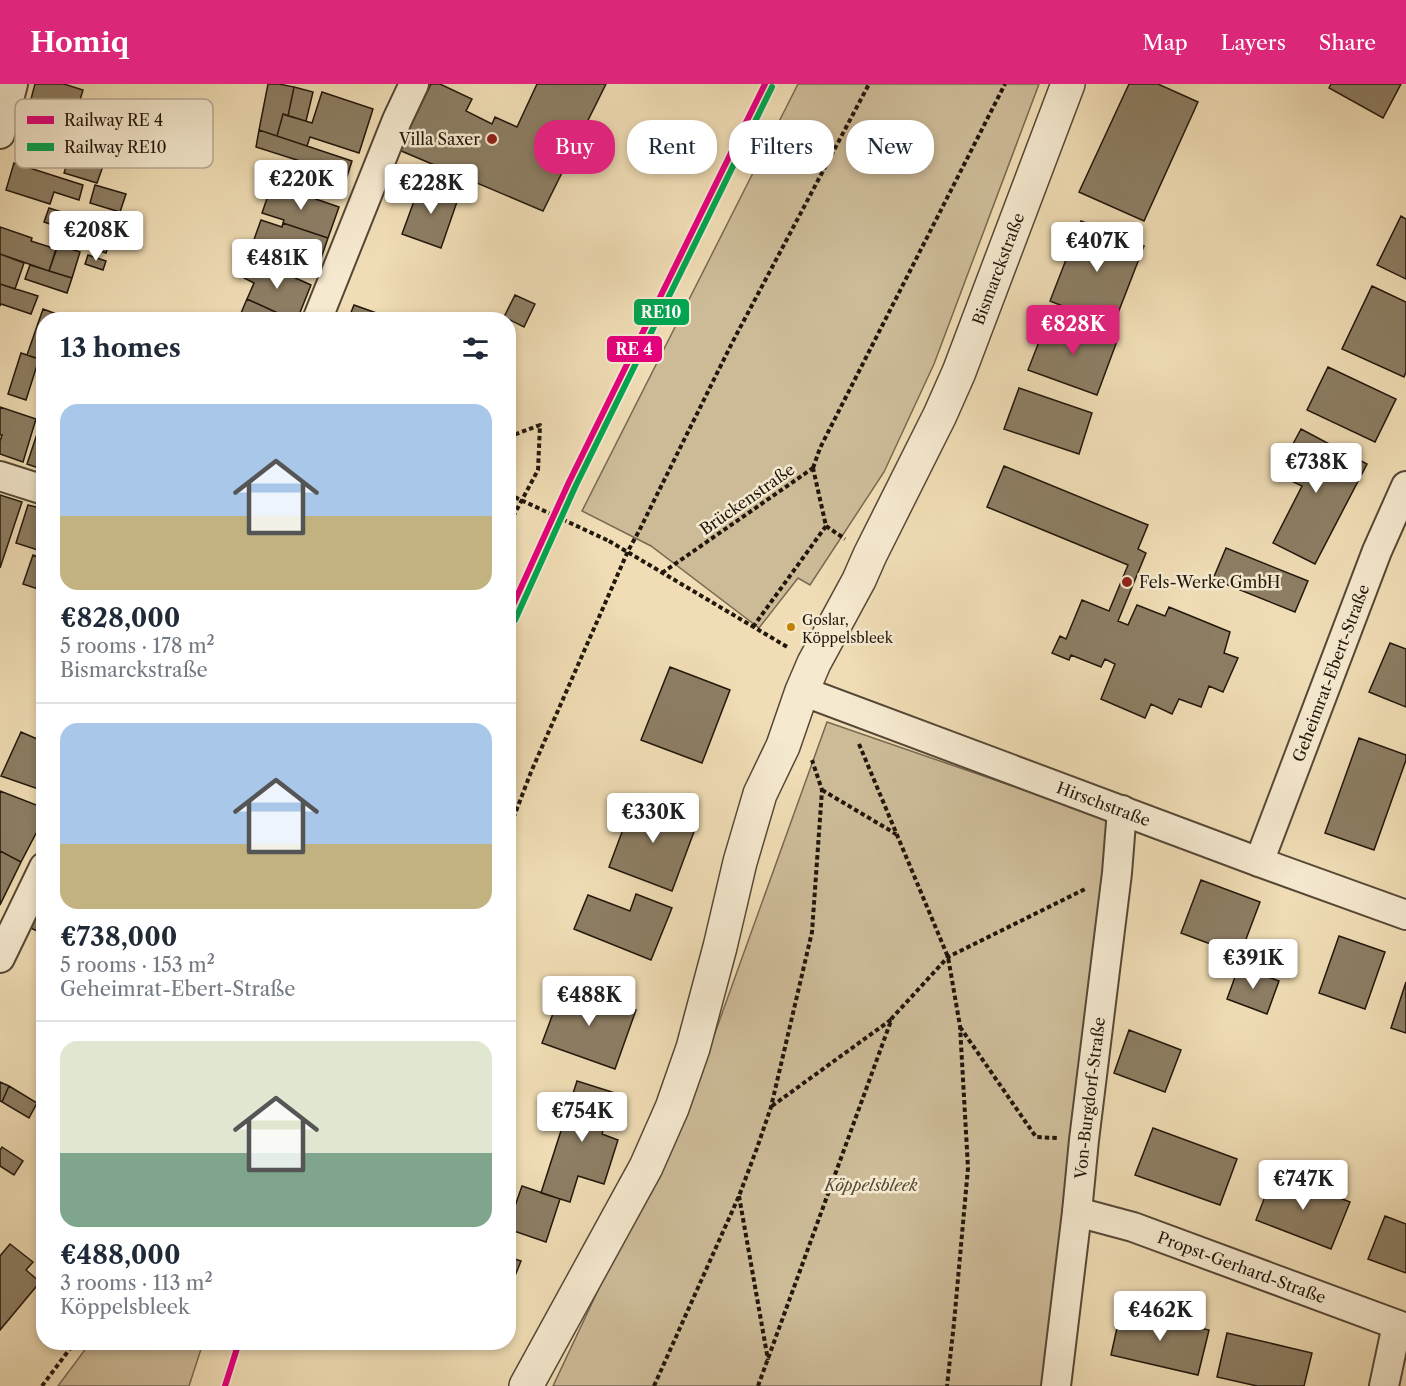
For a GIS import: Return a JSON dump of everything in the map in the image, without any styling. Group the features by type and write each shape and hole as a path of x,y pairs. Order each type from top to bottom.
{"street":[{"path":"0,134 13,84"},
{"path":"320,312 397,120 414,84"},
{"name":"Bismarckstraße","path":"808,677 859,580 959,372 1068,84"},
{"path":"0,476 36,487"},
{"name":"Geheimrat-Ebert-Straße","path":"1259,862 1377,551 1406,486"},
{"path":"526,1386 646,1167 672,1108 693,1048 740,862 760,794 783,746 808,677"},
{"name":"Hirschstraße","path":"808,677 844,708 1406,915"},
{"name":"Von-Burgdorf-Straße","path":"1056,1386 1117,873 1122,810"},
{"path":"0,958 36,884"},
{"name":"Propst-Gerhard-Straße","path":"1077,1212 1133,1227 1401,1326"},
{"path":"1384,1386 1401,1326"}],"path":[{"path":"516,811 628,551 732,343 869,84"},
{"path":"813,468 820,448 1005,84"},
{"path":"516,434 540,425 538,470 516,511"},
{"name":"Brückenstraße","path":"662,573 813,468 826,526 753,627"},
{"path":"516,499 628,551 753,627 808,677"},
{"path":"844,708 948,957 960,1026 968,1167 947,1386"},
{"path":"654,1386 739,1196 771,1107 812,932 822,790 897,834"},
{"path":"771,1107 892,1018 948,957 1117,873"},
{"path":"758,1386 892,1018"},
{"path":"960,1026 1036,1137 1084,1140"},
{"path":"739,1196 768,1361"},
{"path":"42,1386 69,1350"}],"green space":[{"path":"798,84 1039,84 934,364 884,472 810,585 798,578 759,628 651,546 582,511 752,174 834,174 834,120 780,120"},
{"name":"Köppelsbleek","path":"827,722 1108,819 1051,1386 553,1386 702,1069"},
{"path":"85,1350 201,1350 189,1386 58,1386"}],"building":[{"path":"35,84 64,84 83,90 80,99 31,99"},
{"path":"268,84 294,87 288,116 283,114 277,136 259,130"},
{"name":"Villa Saxer","path":"431,84 440,84 472,99 466,111 492,124 495,117 517,127 537,84 606,84 588,120 534,120 534,174 561,174 543,211 399,150"},
{"path":"1129,84 1158,84 1198,102 1144,221 1079,192"},
{"path":"1331,84 1401,84 1383,118 1329,88"},
{"path":"294,87 313,92 306,121 288,116"},
{"path":"322,92 373,109 359,153 310,137 307,146 277,136 283,114 312,123"},
{"path":"259,130 352,161 344,186 302,172 298,167 300,161 256,147"},
{"path":"14,163 15,168 30,168 83,185 79,200 54,192 50,204 6,190"},
{"path":"66,168 102,168 97,183 64,173"},
{"path":"421,182 459,196 441,248 402,234"},
{"path":"272,184 339,207 328,238 283,223 284,220 262,213"},
{"path":"95,185 126,194 120,212 90,203"},
{"path":"49,208 114,229 106,253 62,239 65,229 44,222"},
{"path":"1401,216 1406,219 1406,279 1377,265"},
{"path":"261,220 282,227 283,223 328,238 317,270 251,248"},
{"path":"1081,221 1144,246 1113,326 1050,301"},
{"path":"0,227 56,249 49,271 0,254"},
{"path":"58,245 80,252 72,278 49,271"},
{"path":"0,254 24,263 15,289 0,284"},
{"path":"88,255 106,261 103,270 85,264"},
{"path":"253,259 311,285 300,312 275,312 247,299 254,283 244,278"},
{"path":"30,265 72,278 67,293 25,279"},
{"path":"0,284 38,296 31,314 1,304 0,306"},
{"path":"1372,286 1406,302 1406,372 1404,377 1342,349"},
{"path":"515,295 535,304 524,327 516,323 516,312 506,312"},
{"path":"247,299 275,312 241,312"},
{"path":"354,305 374,312 351,312"},
{"path":"1049,316 1117,341 1097,395 1028,370"},
{"path":"36,329 36,358 27,355"},
{"path":"21,353 36,358 36,368 26,400 8,394"},
{"path":"1328,367 1396,399 1375,442 1307,410"},
{"path":"1019,388 1092,413 1079,454 1004,429"},
{"path":"0,407 36,419 23,462 0,454 2,435 0,435"},
{"path":"1301,429 1367,464 1315,564 1273,543 1302,486 1277,474"},
{"path":"36,437 36,467 27,464"},
{"name":"Fels-Werke GmbH","path":"1004,466 1148,525 1138,549 1146,553 1118,621 1128,625 1137,605 1165,616 1169,607 1230,632 1224,653 1238,658 1223,692 1209,686 1201,707 1179,699 1172,714 1151,704 1145,718 1101,699 1115,664 1105,659 1101,667 1071,655 1069,660 1052,653 1060,636 1066,639 1082,600 1109,611 1128,565 987,507"},
{"path":"0,495 22,502 0,568"},
{"path":"28,505 36,507 36,549 16,543"},
{"path":"1226,548 1308,581 1295,612 1213,579"},
{"path":"33,555 36,556 36,588 23,584"},
{"path":"1390,643 1406,649 1406,707 1369,692"},
{"path":"670,667 730,690 702,763 641,740"},
{"path":"21,732 36,739 36,788 1,776"},
{"path":"1359,738 1406,755 1374,850 1325,833"},
{"path":"0,791 36,805 36,833 21,862 0,851"},
{"path":"635,797 698,821 672,891 609,867"},
{"path":"0,851 21,862 0,905"},
{"path":"1201,880 1260,902 1240,955 1181,933"},
{"path":"636,894 672,908 651,960 574,929 588,895 630,911"},
{"path":"36,912 36,930 28,927"},
{"path":"1339,936 1385,952 1365,1009 1319,993"},
{"path":"1239,966 1279,981 1267,1014 1227,999"},
{"path":"1406,982 1406,1033 1391,1028"},
{"path":"564,984 636,1010 615,1069 542,1043"},
{"path":"1129,1030 1181,1050 1165,1092 1114,1073"},
{"path":"577,1081 615,1093 602,1134 618,1140 604,1184 578,1176 570,1202 541,1193"},
{"path":"0,1082 9,1086 2,1102 0,1101"},
{"path":"9,1086 36,1102 36,1105 29,1118 2,1102"},
{"path":"1153,1128 1237,1159 1220,1205 1135,1175"},
{"path":"2,1147 23,1161 14,1175 0,1166"},
{"path":"1274,1173 1350,1202 1331,1249 1256,1220"},
{"path":"522,1186 560,1199 546,1242 516,1232 516,1203"},
{"path":"1385,1216 1406,1224 1406,1273 1368,1259"},
{"path":"10,1244 33,1262 26,1270 36,1279 36,1287 0,1330 0,1256"},
{"path":"516,1259 521,1261 516,1273"},
{"path":"1121,1310 1209,1330 1198,1375 1111,1355"},
{"path":"1227,1333 1312,1353 1304,1386 1257,1386 1217,1377"}],"transit line":[{"path":"516,598 569,482 765,84"},
{"path":"225,1386 236,1350"}],"rail line":[{"name":"RE10","path":"516,618 576,485 772,87"}],"place":[{"name":"Villa Saxer","path":"492,139"},
{"name":"Fels-Werke GmbH","path":"1127,582"},
{"name":"Goslar, Köppelsbleek","path":"791,627"}]}
